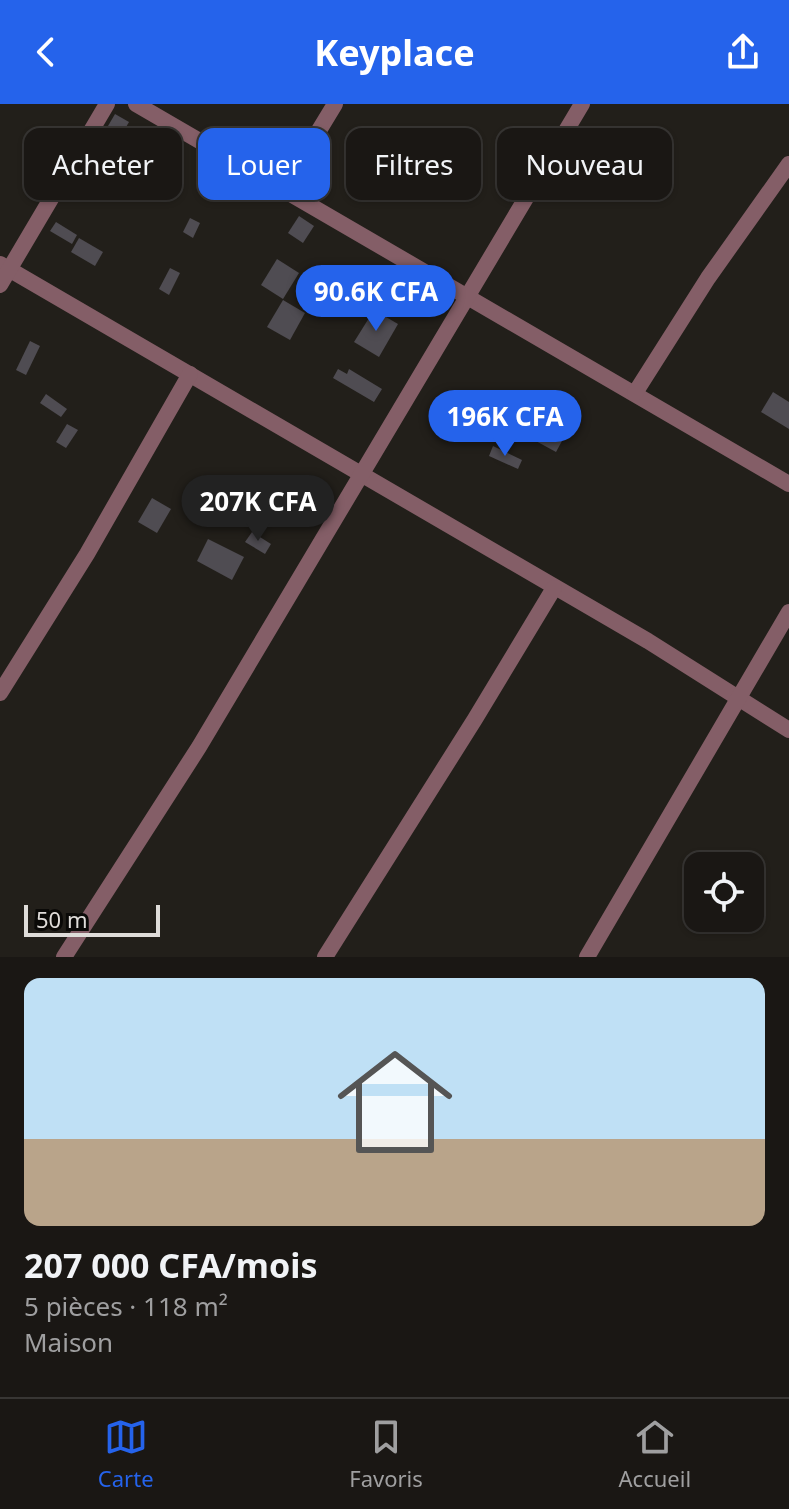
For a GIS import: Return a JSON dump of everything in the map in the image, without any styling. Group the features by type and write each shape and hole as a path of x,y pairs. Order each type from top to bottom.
{"street":[{"path":"0,285 5,267 107,104"},
{"path":"136,104 198,139"},
{"path":"320,128 335,104"},
{"path":"64,957 199,747 582,104"},
{"path":"635,393 739,231 789,164"},
{"path":"304,200 789,484"},
{"path":"5,267 554,588 789,730"},
{"path":"0,693 87,554 190,374"},
{"path":"325,957 554,588"},
{"path":"587,957 789,612"}],"building":[{"path":"115,114 129,122 126,128 107,128"},
{"path":"299,216 314,226 303,243 288,233"},
{"path":"190,218 200,223 193,238 183,232"},
{"path":"56,222 77,235 72,244 50,231"},
{"path":"79,238 103,252 95,266 71,252"},
{"path":"277,259 299,273 283,299 261,285"},
{"path":"170,268 180,273 169,295 159,289"},
{"path":"283,300 305,313 290,340 267,327"},
{"path":"374,310 398,324 379,357 354,342"},
{"path":"30,341 40,346 26,375 16,370"},
{"path":"338,369 347,374 349,369 382,389 374,402 333,378"},
{"path":"773,392 789,402 789,429 761,412"},
{"path":"46,394 67,409 61,417 40,403"},
{"path":"558,396 580,408 556,452 534,440"},
{"path":"67,424 78,430 66,448 56,442"},
{"path":"493,446 522,460 518,469 489,456"},
{"path":"152,498 171,509 157,533 138,522"},
{"path":"252,532 271,544 265,554 245,542"},
{"path":"208,539 244,557 232,580 197,561"}]}
